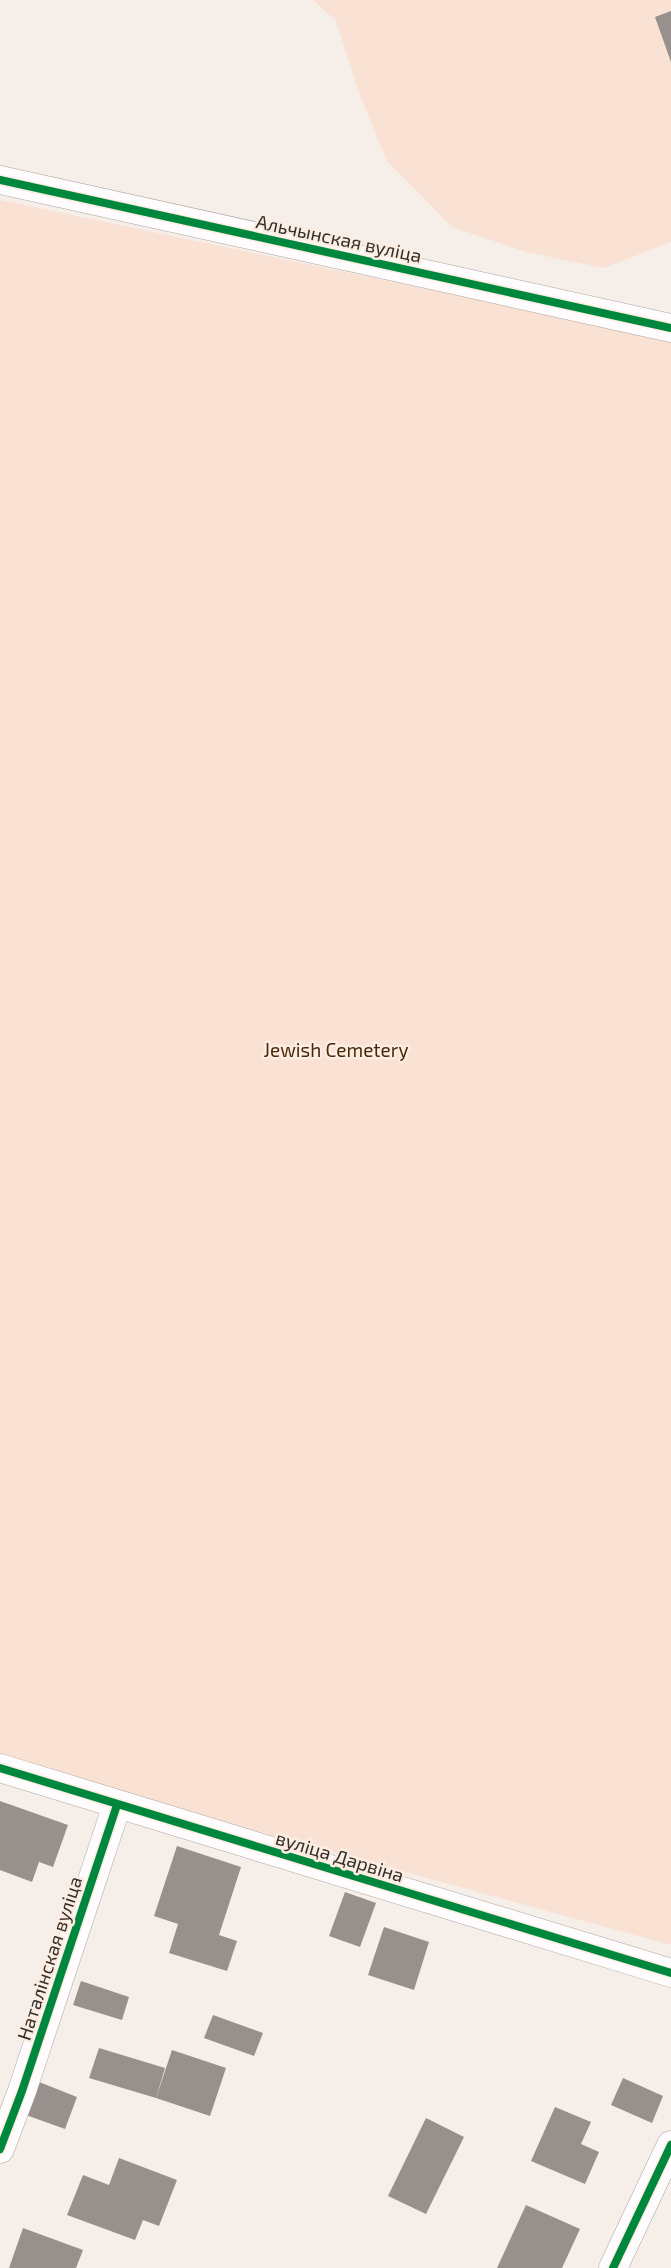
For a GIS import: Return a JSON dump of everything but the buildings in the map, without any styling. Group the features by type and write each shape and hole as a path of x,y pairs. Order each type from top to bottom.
{"street":[{"name":"Альчынская вуліца","path":"0,180 671,328"},
{"name":"вуліца Дарвіна","path":"0,1768 671,1973"},
{"name":"Наталінская вуліца","path":"0,2149 22,2091 117,1805"},
{"path":"613,2268 671,2145"}],"green space":[{"path":"313,0 671,0 671,242 604,268 526,252 452,227 387,161 358,90 336,21"},
{"name":"Jewish Cemetery","path":"0,200 671,340 671,1945 139,1799 0,1757"}],"cycle path":[{"path":"0,180 671,328"},
{"path":"0,1768 671,1973"},
{"path":"0,2149 22,2091 117,1805"},
{"path":"613,2268 671,2145"}]}
